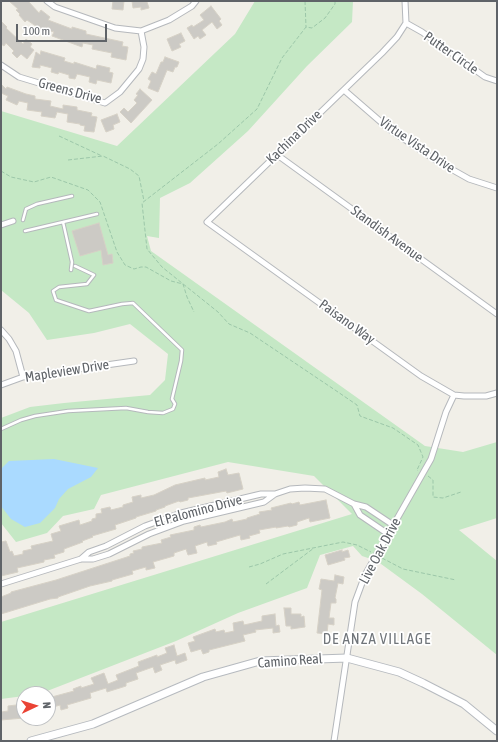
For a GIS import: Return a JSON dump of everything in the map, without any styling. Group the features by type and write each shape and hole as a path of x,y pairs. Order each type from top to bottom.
{"main road":[{"name":"Camino Real","path":"31,741 93,724 203,677 260,661 347,658 399,672 423,683 464,704 497,731"}],"street":[{"path":"47,1 55,7 95,22 115,28 141,31 169,20 192,6 196,1"},
{"path":"405,1 406,23"},
{"name":"Kachina Drive","path":"207,222 382,53 397,37 406,23"},
{"name":"Putter Circle","path":"406,23 422,32 485,77 497,80"},
{"name":"Greens Drive","path":"1,65 19,78 105,103 120,92 139,69 143,59 144,47 141,31"},
{"name":"Virtue Vista Drive","path":"344,90 389,129 437,161 469,179 497,188"},
{"name":"Standish Avenue","path":"276,154 497,314"},
{"path":"1,225 13,221"},
{"name":"Paisano Way","path":"207,222 422,376 454,395 486,396 497,393"},
{"path":"1,330 9,339 16,351 23,377"},
{"name":"Mapleview Drive","path":"1,385 23,377 134,361"},
{"name":"Live Oak Drive","path":"334,741 355,602 365,575 431,459 446,412 454,395"},
{"name":"El Palomino Drive","path":"1,584 81,559 93,559 109,554 149,534 184,521 264,502 275,494 290,489 325,489 354,504 366,507 393,525"},
{"name":"El Palomino Drive","path":"81,559 89,552 106,546 145,526 181,513 261,494 275,494"},
{"name":"El Palomino Drive","path":"354,504 360,516 388,534"},
{"path":"364,518 370,510"}],"lane":[{"path":"23,220 26,209 37,204 72,196"},
{"path":"25,231 97,214"},
{"path":"62,222 72,262 71,270"},
{"path":"1,429 21,420 35,416 68,411 126,408 163,413 173,409 175,404 172,399 181,361 182,350 133,303 89,311 56,300 53,291 60,287 87,284 94,275 75,266"}],"path":[{"path":"305,1 306,27"},
{"path":"59,136 130,169 139,176 144,201"},
{"path":"68,160 103,156"},
{"path":"117,252 125,265 134,269 146,267 171,281 183,284 194,312"},
{"path":"249,566 260,564 283,554 343,542 357,545 403,568 456,580"},
{"path":"266,584 314,548"}],"green space":[{"path":"255,1 353,1 352,22 307,66 248,131 190,183 160,198 159,238 147,236 151,251 425,446 463,452 497,442 497,518 459,530 497,561 497,655 422,594 377,561 362,556 353,546 320,555 307,588 238,613 176,641 56,688 56,686 16,686 16,697 1,699 1,622 352,514 314,476 228,462 101,495 94,509 63,516 47,533 16,542 1,523 1,418 30,407 150,395 165,380 168,354 130,324 94,333 47,340 29,313 1,290 1,111 117,146 235,34"}],"water":[{"path":"54,459 98,468 91,477 68,489 59,499 55,508 40,523 25,527 11,519 1,506 1,469 9,461"}],"building":[{"path":"9,1 28,1 39,13 41,10 50,17 48,20 72,29 72,27 86,31 86,34 123,42 122,46 128,47 126,60 111,57 112,53 92,49 93,45 83,43 82,47 52,36 54,32 44,29 43,31 27,20 25,22 16,10 18,9"},
{"path":"113,1 124,1 123,10 112,9"},
{"path":"132,1 147,2 149,8 141,10 141,7 133,8"},
{"path":"211,6 221,19 219,21 222,25 217,29 212,22 202,30 206,35 200,39 198,36 194,39 187,28 192,25 193,27 204,20 200,15"},
{"path":"1,21 7,27 6,28 23,44 26,39 32,44 30,47 34,50 27,59 21,54 17,58 12,53 14,51 6,43 4,46 1,44"},
{"path":"181,33 185,41 179,44 181,47 172,51 167,39"},
{"path":"41,51 65,58 64,61 74,64 74,62 96,69 97,65 110,68 109,72 113,73 111,83 97,80 96,84 89,82 90,77 77,74 75,79 69,78 69,75 59,72 58,74 51,72 52,68 40,65 40,68 32,67 36,52 40,55"},
{"path":"165,57 179,62 173,72 167,70 158,92 148,88 151,81 148,79 152,72 156,74"},
{"path":"1,84 6,89 7,87 35,96 35,99 51,101 50,106 63,109 63,105 77,107 77,110 92,113 91,116 97,117 94,132 84,131 85,126 80,124 67,122 68,114 57,112 55,118 41,116 42,112 27,110 28,103 19,101 17,105 6,100 8,96 1,93"},
{"path":"140,89 152,100 131,123 120,112 124,108 128,112 137,103 134,100"},
{"path":"117,114 120,122 113,125 114,129 106,132 101,120"},
{"path":"99,223 108,255 112,254 113,263 103,265 101,250 80,256 72,231"},
{"path":"226,469 228,475 239,473 243,489 227,493 226,491 188,498 188,500 179,501 165,506 156,511 115,525 116,529 92,536 93,537 82,541 83,542 64,549 64,552 54,555 55,558 17,568 18,572 1,576 1,542 6,541 10,552 12,551 14,556 23,554 23,551 32,549 31,546 53,541 51,534 61,531 59,526 79,520 80,525 92,521 92,519 96,518 96,514 102,513 101,509 110,507 111,510 123,507 123,505 133,502 132,497 141,495 141,498 154,495 175,485 205,478 205,480 219,477 218,472"},
{"path":"326,500 330,518 310,522 309,518 297,522 297,525 289,527 276,527 259,530 260,533 249,536 250,538 241,540 240,535 208,546 207,542 195,546 197,553 188,555 186,549 174,553 174,556 153,562 155,568 146,570 146,567 132,571 133,574 112,581 90,586 58,598 1,614 1,597 11,592 56,580 130,556 130,554 134,553 133,551 142,549 142,547 162,543 161,540 171,537 170,535 194,530 194,527 200,525 201,527 232,519 233,522 247,519 260,514 259,512 272,510 271,508 291,503 299,502 300,505"},
{"path":"342,550 342,552 348,550 350,557 328,565 325,555"},
{"path":"335,575 344,577 343,584 338,583 335,598 336,603 331,603 329,618 334,618 334,625 328,624 327,634 317,633 322,590 319,589 321,579 334,581"},
{"path":"284,608 291,608 291,614 301,614 301,617 304,616 305,627 291,629 291,626 286,626"},
{"path":"275,614 276,626 279,625 280,632 273,633 273,628 255,630 256,632 243,635 245,641 209,650 209,652 203,654 201,649 191,652 188,643 195,641 193,637 215,629 216,632 224,630 225,633 234,631 233,623 243,621 244,625 262,621 262,616"},
{"path":"174,645 177,656 185,653 187,660 176,664 175,660 160,665 162,670 155,673 153,667 136,673 138,679 126,683 126,686 107,692 106,688 90,693 91,698 67,705 68,708 61,710 60,705 56,706 56,696 74,691 73,689 81,686 81,688 94,684 91,678 104,673 108,684 118,680 116,675 139,666 138,662 167,653 165,648"},
{"path":"16,705 16,719 1,720 1,712 8,711 8,706"}],"district":[{"name":"DE ANZA VILLAGE","path":"377,639"}]}
